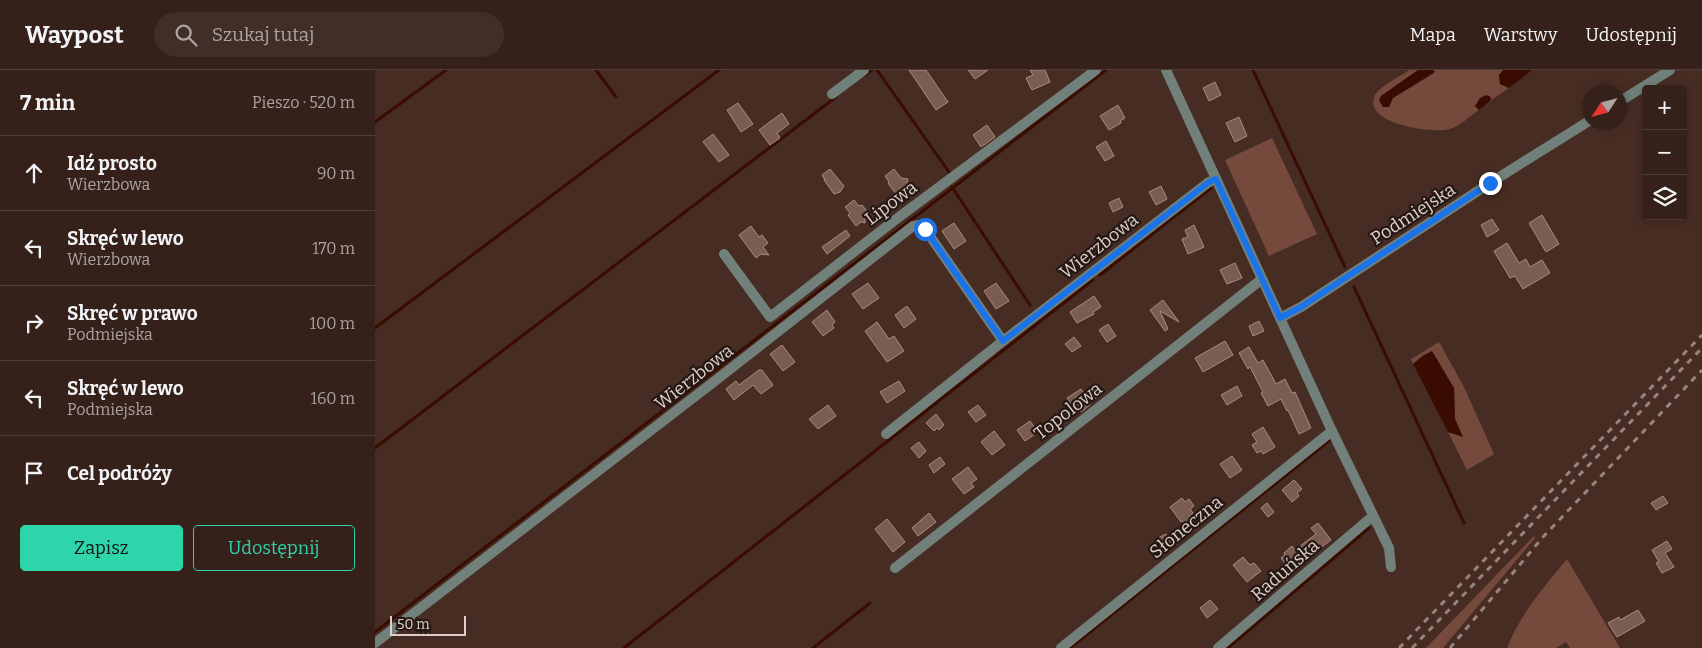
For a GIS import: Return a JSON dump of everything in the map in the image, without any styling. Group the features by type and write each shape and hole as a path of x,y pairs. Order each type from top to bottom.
{"street":[{"path":"832,94 863,70"},
{"name":"Lipowa","path":"724,254 770,318 895,220 1096,70"},
{"path":"1166,70 1332,431 1389,548 1391,567"},
{"path":"1627,97 1670,70"},
{"name":"Podmiejska","path":"1280,318 1301,307 1490,183 1582,125"},
{"name":"Wierzbowa","path":"886,434 1003,341 1209,182 1216,179"},
{"name":"Wierzbowa","path":"375,643 913,226 920,225 925,229 1003,341"},
{"name":"Topolowa","path":"895,568 1262,280"},
{"name":"Słoneczna","path":"1061,648 1332,431"},
{"name":"Raduńska","path":"1219,648 1373,517"}],"shaded area":[{"path":"1409,70 1418,70 1381,96 1393,98 1434,73 1433,70 1503,70 1499,75 1500,84 1509,88 1490,101 1491,97 1475,106 1479,110 1454,128 1430,130 1416,128 1388,120 1379,113 1374,105 1377,92"},
{"path":"1418,70 1433,70 1435,72 1393,98 1389,107 1383,107 1379,100 1381,96"},
{"path":"1503,70 1532,70 1509,88 1500,84 1499,75"},
{"path":"1486,95 1491,97 1490,101 1479,110 1475,106 1480,98"},
{"path":"1272,138 1317,234 1269,256 1225,160"},
{"path":"1439,342 1463,385 1494,454 1467,470 1448,432 1462,436 1455,419 1454,388 1424,355 1413,364 1411,359"},
{"path":"1432,351 1454,388 1455,419 1463,437 1448,432 1413,364"},
{"path":"1534,536 1535,538 1443,648 1426,648"},
{"path":"1567,559 1620,648 1570,648 1566,642 1556,648 1507,648 1526,612 1541,590"}],"building":[{"path":"909,70 926,70 948,102 936,110"},
{"path":"968,70 988,70 975,79"},
{"path":"1030,70 1045,70 1050,82 1032,90 1026,78 1033,75"},
{"path":"1215,82 1221,95 1209,101 1203,88"},
{"path":"738,103 753,124 741,132 727,110"},
{"path":"1118,105 1125,118 1120,121 1121,123 1109,130 1100,116"},
{"path":"782,113 789,124 777,133 780,138 770,145 759,130"},
{"path":"1239,117 1247,136 1235,142 1226,123"},
{"path":"987,125 995,137 981,147 973,135"},
{"path":"713,134 729,155 719,162 703,142"},
{"path":"1106,141 1114,156 1105,161 1096,147"},
{"path":"830,169 844,186 840,192 834,194 822,175"},
{"path":"894,169 901,178 908,179 907,183 910,187 904,192 904,196 900,195 898,197 885,176"},
{"path":"1161,186 1167,199 1156,205 1149,192"},
{"path":"1119,198 1123,207 1113,212 1109,203"},
{"path":"854,200 859,206 862,205 870,215 865,219 865,223 861,222 856,226 845,207"},
{"path":"1542,215 1559,244 1546,252 1529,223"},
{"path":"1492,219 1499,230 1487,237 1481,225"},
{"path":"954,223 966,241 954,249 942,231"},
{"path":"1194,225 1204,247 1188,254 1182,239 1188,237 1185,230"},
{"path":"751,226 759,237 762,235 768,243 763,247 769,255 761,254 756,258 739,235"},
{"path":"846,230 850,236 827,254 822,247"},
{"path":"1507,243 1519,263 1526,259 1530,267 1542,260 1550,273 1523,289 1515,276 1510,278 1494,251"},
{"path":"1235,263 1242,278 1227,284 1220,270"},
{"path":"868,283 879,298 863,309 852,294"},
{"path":"996,283 1009,301 996,309 984,291"},
{"path":"1094,296 1101,307 1093,312 1094,314 1077,323 1070,312"},
{"path":"1163,300 1179,322 1160,311 1168,329 1165,331 1150,310"},
{"path":"907,306 916,319 904,328 895,315"},
{"path":"827,310 835,322 832,325 834,328 823,336 812,322"},
{"path":"1259,321 1264,331 1253,336 1249,326"},
{"path":"877,322 889,339 894,336 904,351 887,362 865,331"},
{"path":"1108,324 1116,336 1107,342 1099,330"},
{"path":"1074,337 1081,346 1072,352 1065,344"},
{"path":"1225,341 1233,355 1203,372 1195,358"},
{"path":"782,345 795,362 783,371 770,354"},
{"path":"1249,347 1258,363 1263,360 1276,384 1285,379 1292,393 1295,392 1311,428 1299,434 1281,399 1268,406 1250,367 1248,369 1239,353"},
{"path":"759,370 762,370 773,385 761,394 753,385 734,400 726,389 736,381 739,385"},
{"path":"899,381 905,391 887,403 880,392"},
{"path":"1237,386 1242,396 1227,405 1221,395"},
{"path":"1081,389 1084,394 1090,390 1096,398 1081,412 1079,408 1075,410 1067,398"},
{"path":"828,405 836,416 818,429 809,419"},
{"path":"978,405 986,415 976,422 968,412"},
{"path":"936,414 944,425 939,430 937,428 934,431 926,423"},
{"path":"1030,421 1038,432 1025,441 1017,430"},
{"path":"1263,427 1275,447 1263,454 1261,451 1257,453 1252,445 1257,442 1252,434"},
{"path":"994,431 1005,445 992,455 981,442"},
{"path":"919,442 926,451 919,458 911,448"},
{"path":"1232,456 1242,470 1230,478 1220,464"},
{"path":"940,457 945,464 934,473 929,465"},
{"path":"968,467 977,479 971,483 974,487 964,494 952,479"},
{"path":"1294,480 1302,489 1297,493 1299,496 1292,502 1282,490"},
{"path":"1663,496 1668,503 1656,510 1651,503"},
{"path":"1182,498 1185,502 1189,499 1194,506 1190,509 1193,513 1189,516 1191,519 1185,524 1183,521 1181,522 1170,507"},
{"path":"1267,503 1274,512 1268,517 1261,508"},
{"path":"929,513 936,522 918,536 912,528"},
{"path":"887,519 905,542 893,552 875,529"},
{"path":"1318,523 1331,540 1312,554 1310,552 1296,563 1294,561 1287,566 1281,558 1285,555 1284,553 1292,546 1295,550 1316,534 1311,528"},
{"path":"1166,534 1173,546 1166,551 1158,538"},
{"path":"1667,541 1672,549 1665,553 1674,567 1662,573 1656,563 1659,562 1652,550"},
{"path":"1243,557 1250,565 1254,563 1261,571 1247,582 1233,565"},
{"path":"1210,600 1218,609 1207,618 1200,608"},
{"path":"1638,610 1645,621 1617,637 1608,623 1619,617 1620,620"}],"waterway":[{"path":"375,122 446,70"},
{"path":"596,70 616,97"},
{"path":"375,328 719,70"},
{"path":"865,75 872,70"},
{"path":"877,70 949,172"},
{"path":"375,632 1106,70"},
{"path":"1253,70 1345,267"},
{"path":"375,448 836,97"},
{"path":"952,187 1030,305"},
{"path":"1100,275 1211,188"},
{"path":"624,648 1093,280"},
{"path":"1354,287 1464,523"},
{"path":"1070,648 1330,440"},
{"path":"1228,648 1369,528"},
{"path":"813,648 870,603"}],"railway":[{"path":"1399,648 1702,335"},
{"path":"1412,648 1702,348"},
{"path":"1450,648 1543,537 1702,370"}],"route":[{"path":"925,229 1003,341 1209,182 1216,179 1280,318 1301,307 1490,183"}]}
